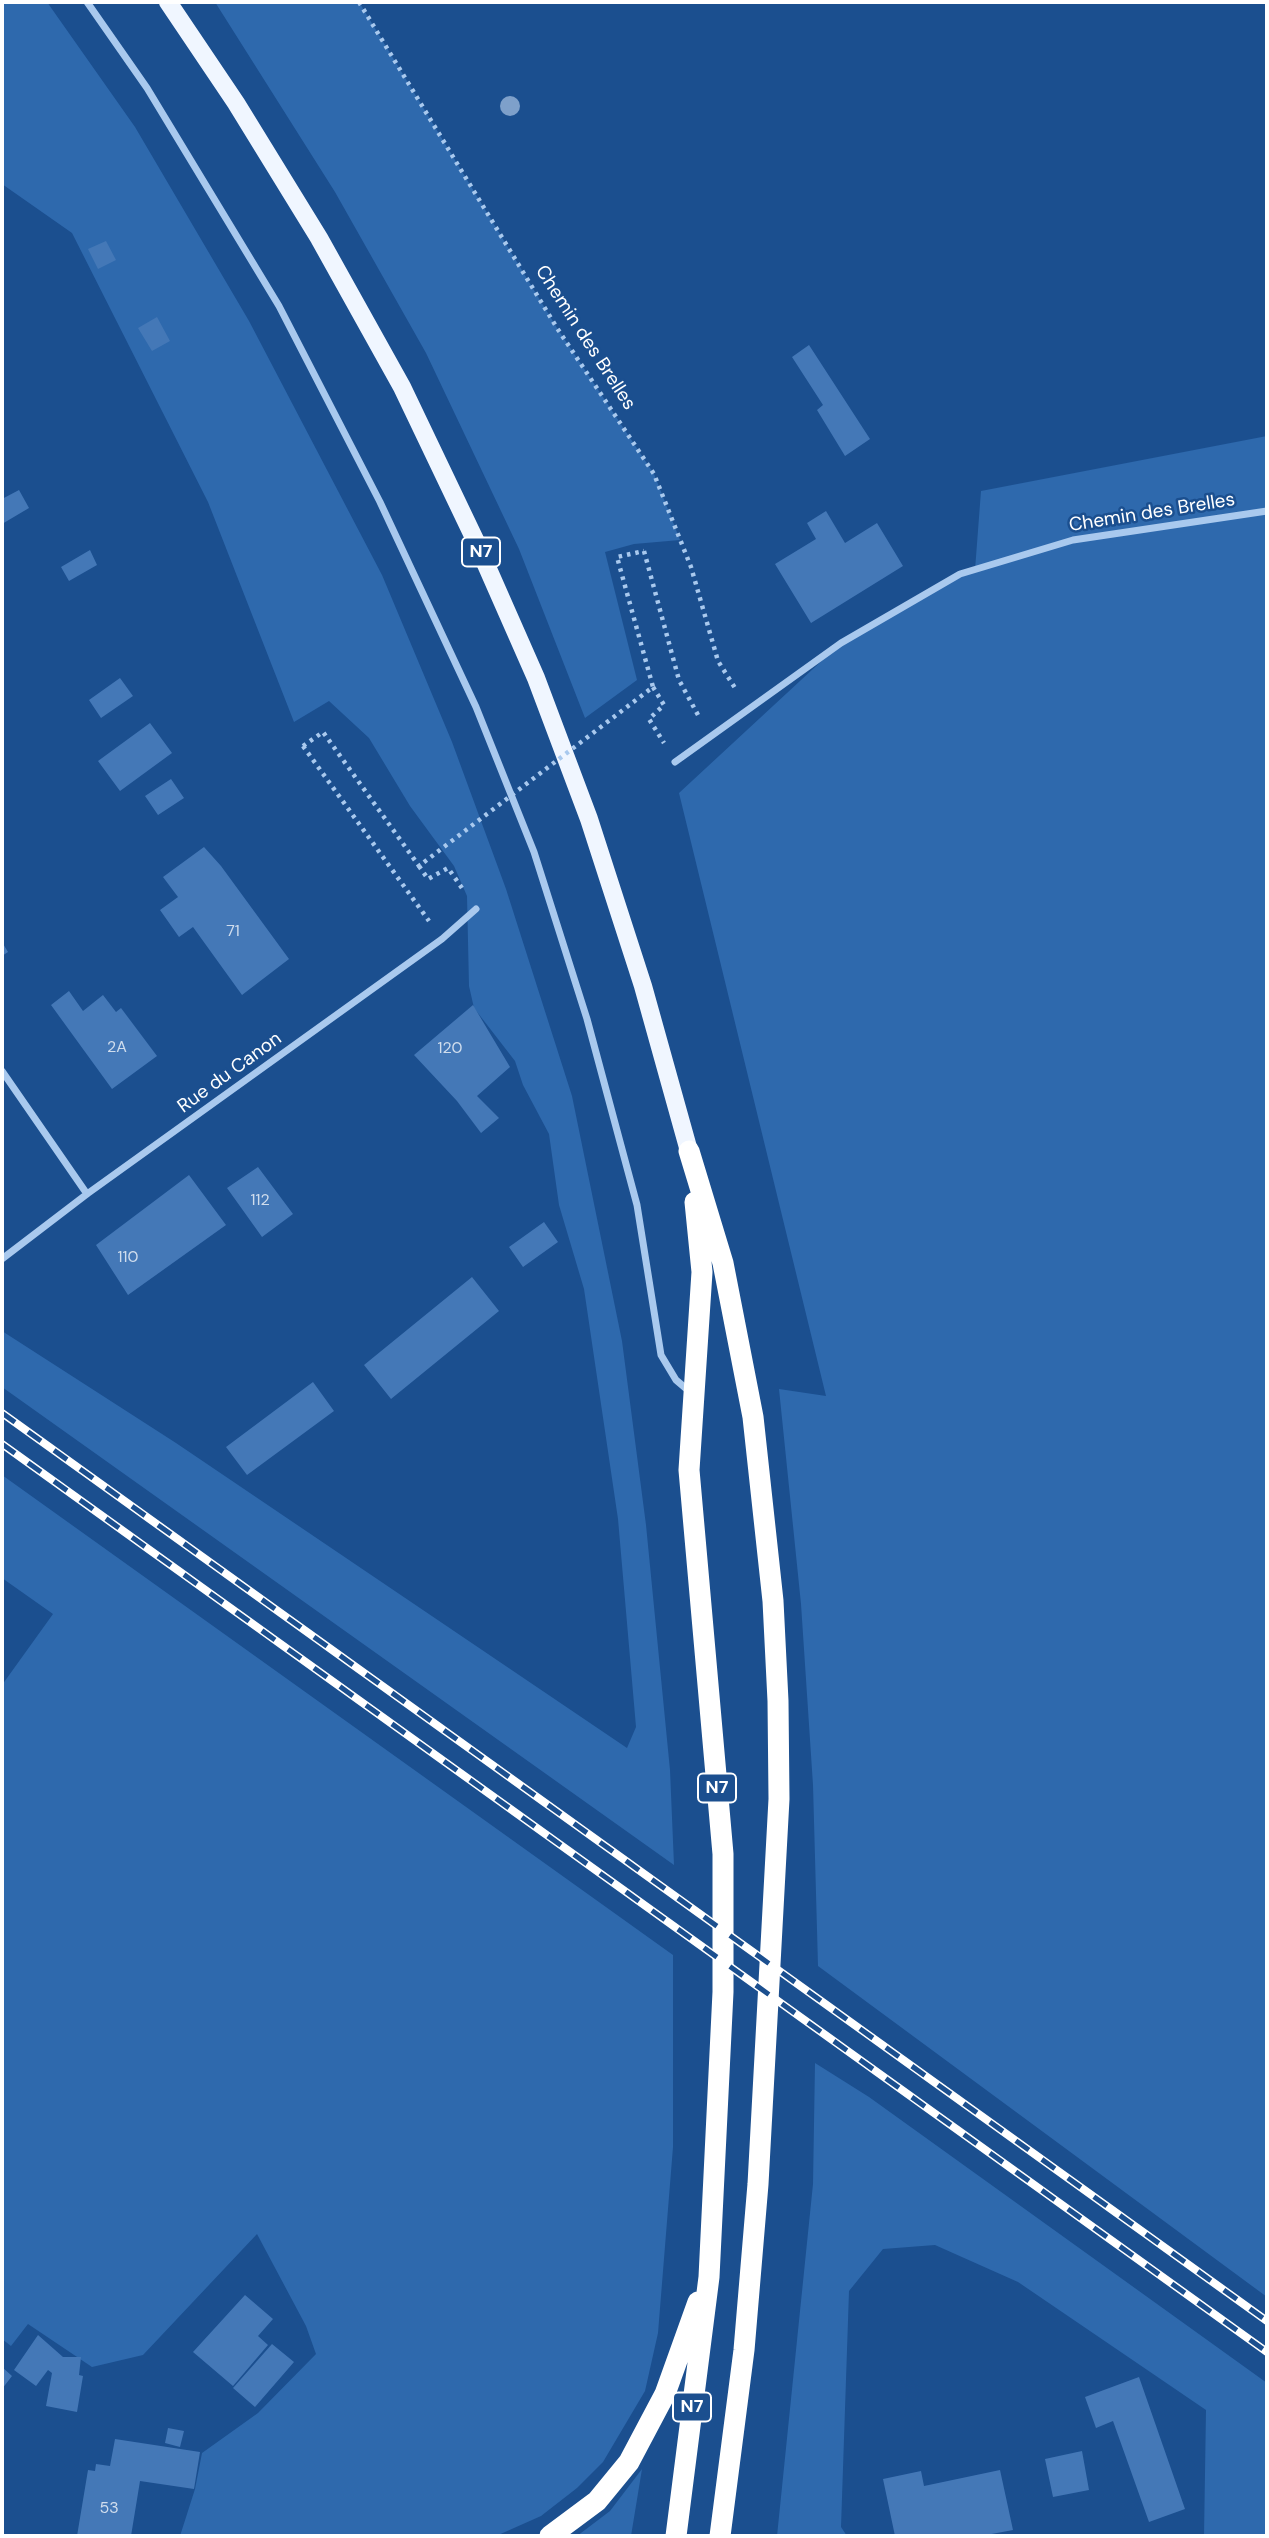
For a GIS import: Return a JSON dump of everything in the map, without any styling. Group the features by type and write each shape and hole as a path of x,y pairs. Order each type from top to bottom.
{"highway":[{"name":"N7","path":"676,2536 709,2277 723,1992 723,1854 689,1470 693,1395 700,1335 702,1272 689,1151"},
{"path":"689,1151 723,1263 753,1417 773,1601 778,1701 779,1799 758,2184 744,2350 720,2536"},
{"path":"550,2536 597,2501 629,2462 665,2395 683,2338 709,2277"}],"main road":[{"name":"N7","path":"168,2 236,103 319,238 402,387 477,544 536,678 589,819 643,986 689,1151"}],"street":[{"path":"87,2 147,88 279,306 380,502 476,707 534,852 587,1019 637,1205 662,1355 676,1380 693,1395"},
{"name":"Chemin des Brelles","path":"676,762 748,707 841,643 960,574 1073,540 1267,511"},
{"name":"Rue du Canon","path":"2,1259 87,1194 442,939 476,909"},
{"path":"2,1071 87,1194"}],"path":[{"name":"Chemin des Brelles","path":"359,2 557,328 654,474 691,567 718,661 748,707"},
{"path":"670,753 649,719 664,705 653,687 617,557 644,551 679,680 710,737"},
{"path":"418,866 653,687"},
{"path":"442,939 303,746 323,732 428,879 448,868 476,909"}],"shaded area":[{"path":"2,2 47,2 135,127 249,321 382,575 452,742 506,889 572,1096 622,1341 646,1525 670,1770 674,1865 2,1387 2,1331 176,1443 627,1748 636,1727 618,1519 584,1289 559,1205 549,1134 523,1085 515,1061 474,1008 469,986 467,896 454,866 410,806 369,738 329,701 294,722 208,502 72,233 2,184"},
{"path":"215,2 359,2 557,328 654,474 680,540 634,544 605,552 637,680 585,718 519,549 426,353 335,192"},
{"path":"1267,436 1267,2297 818,1966 813,1785 801,1604 779,1389 826,1396 679,793 841,643 905,605 975,570 981,491"},
{"path":"2,1475 673,1955 673,2147 658,2333 645,2391 603,2462 577,2488 541,2516 496,2536 180,2536 195,2489 202,2453 258,2413 316,2354 306,2326 257,2234 143,2355 92,2367 28,2324 11,2346 2,2339 2,1685 53,1614 2,1578"},
{"path":"815,2063 869,2097 1267,2383 1267,2536 1204,2536 1206,2410 1018,2282 935,2245 883,2249 849,2291 841,2527 847,2536 777,2536 813,2184"},
{"path":"642,2469 631,2536 577,2536 610,2511"}],"building":[{"path":"106,241 116,260 98,269 88,249"},
{"path":"157,317 170,341 152,351 138,328"},
{"path":"809,345 870,439 845,456 817,410 823,405 792,357"},
{"path":"19,490 29,508 2,524 2,499"},
{"path":"826,511 845,543 877,523 903,566 811,623 775,564 816,539 807,523"},
{"path":"90,550 97,565 69,581 61,567"},
{"path":"120,678 133,696 101,718 89,700"},
{"path":"150,723 172,753 120,791 98,761"},
{"path":"171,779 184,798 158,815 145,796"},
{"path":"204,847 289,959 242,995 193,927 179,937 160,910 178,897 163,877"},
{"path":"2,942 8,952 2,956"},
{"path":"69,991 83,1011 103,995 116,1012 121,1008 157,1056 112,1089 51,1005"},
{"path":"473,1005 510,1067 477,1096 499,1118 481,1133 457,1101 414,1055"},
{"path":"258,1167 293,1214 262,1237 227,1188"},
{"path":"189,1175 226,1225 128,1295 96,1245"},
{"path":"544,1222 558,1242 523,1267 509,1247"},
{"path":"472,1277 499,1311 391,1399 364,1365"},
{"path":"313,1382 334,1411 247,1475 226,1447"},
{"path":"245,2295 273,2319 258,2336 268,2345 233,2386 193,2352"},
{"path":"38,2335 63,2357 81,2357 79,2375 83,2376 77,2412 46,2406 52,2373 48,2370 36,2386 14,2370"},
{"path":"272,2344 294,2362 255,2407 233,2388"},
{"path":"2,2367 12,2376 2,2389"},
{"path":"1139,2377 1185,2509 1149,2522 1113,2421 1096,2428 1085,2397"},
{"path":"168,2428 184,2431 180,2447 165,2443"},
{"path":"115,2439 200,2452 194,2489 140,2481 131,2536 77,2536 88,2470 95,2471 96,2464 110,2466"},
{"path":"1082,2451 1089,2490 1053,2497 1045,2459"},
{"path":"1000,2470 1013,2530 981,2536 895,2536 883,2479 921,2471 924,2486"}],"railway":[{"path":"2,1413 1267,2321"},
{"path":"2,1444 1267,2352"}]}
